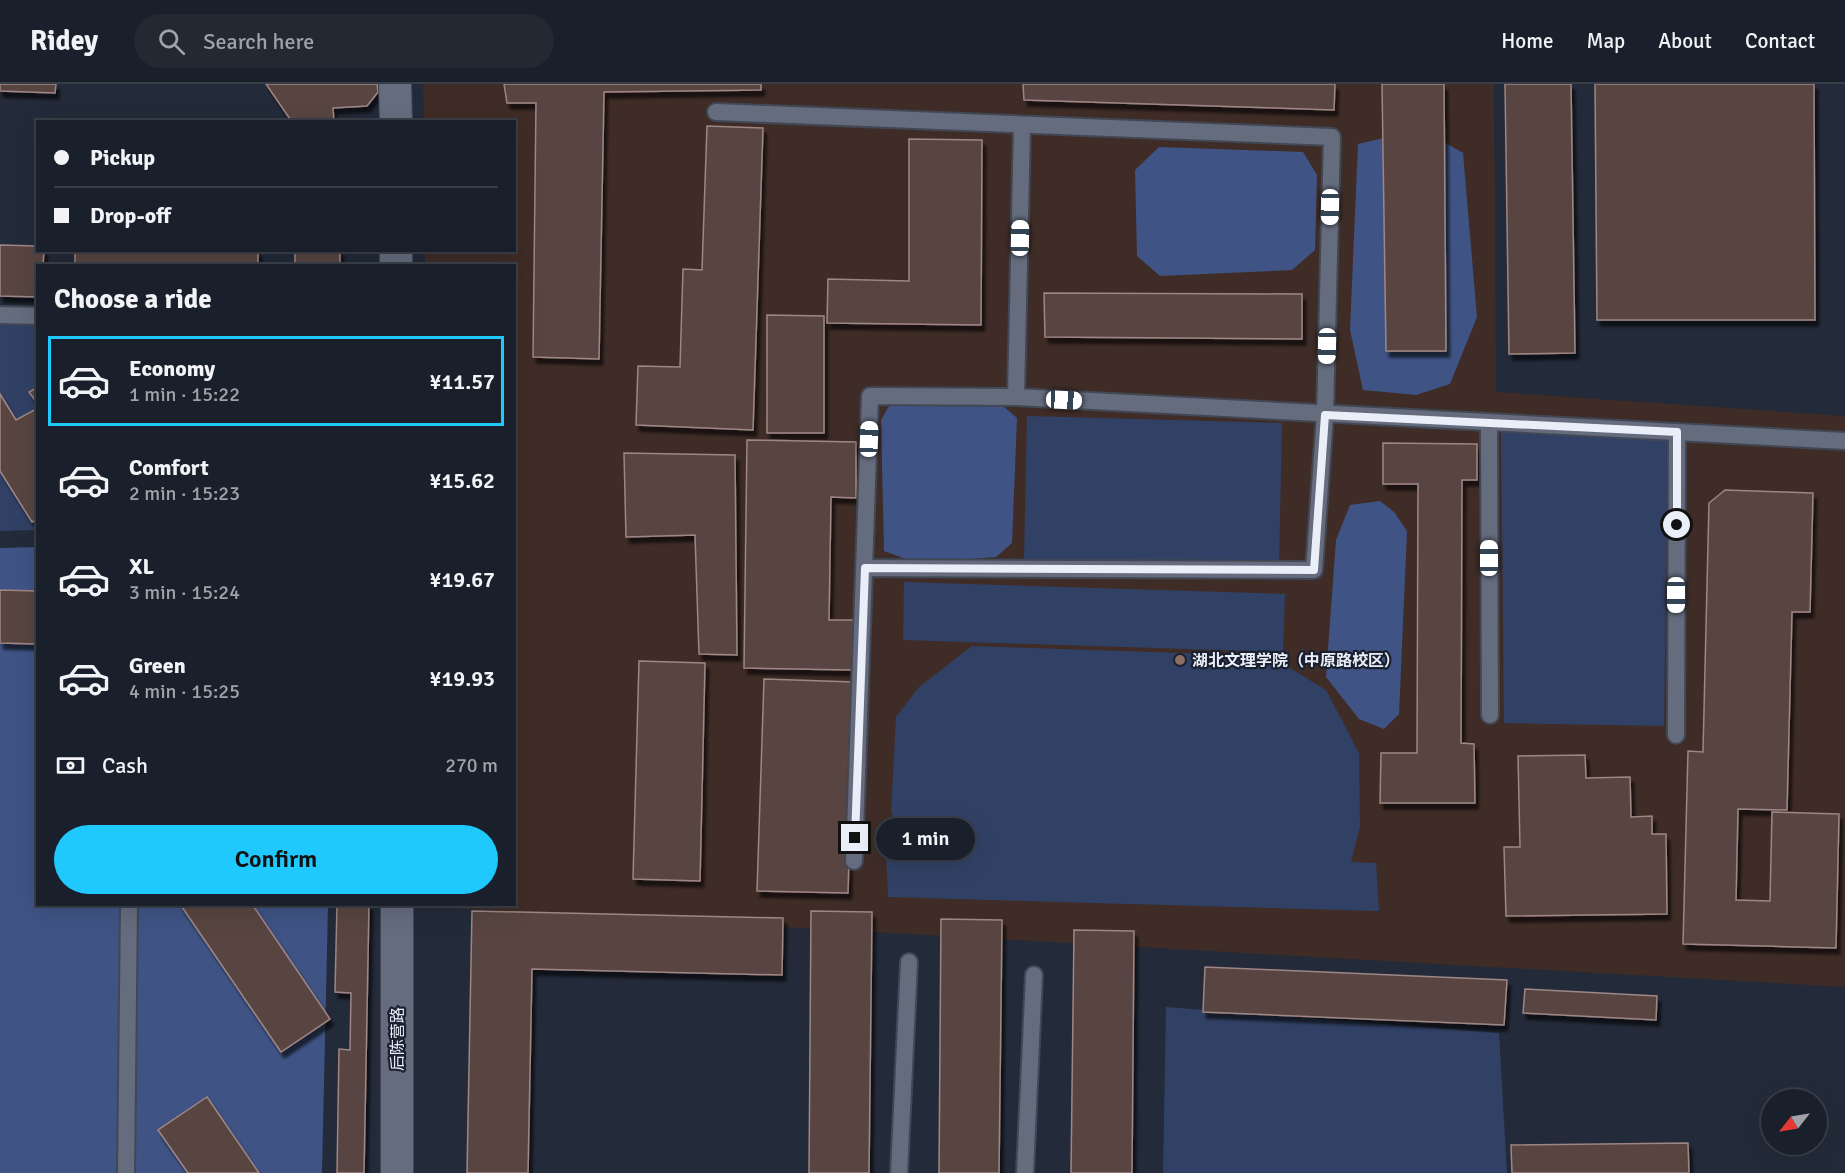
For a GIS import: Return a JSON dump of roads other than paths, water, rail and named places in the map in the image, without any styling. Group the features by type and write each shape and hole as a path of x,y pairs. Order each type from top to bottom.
{"street":[{"path":"395,84 396,120"},
{"name":"后陈营路","path":"397,906 397,1173"}],"lane":[{"path":"716,112 1332,137 1325,415 1314,570 865,568"},
{"path":"1016,397 1022,125"},
{"path":"0,315 36,316"},
{"path":"854,861 870,396 1016,397 1845,441"},
{"path":"1489,423 1490,715"},
{"path":"1676,735 1677,432"},
{"path":"126,1173 129,906"},
{"path":"898,1173 909,962"},
{"path":"1025,1173 1034,975"}],"place":[{"name":"湖北文理学院（中原路校区）","path":"1180,660"}]}
